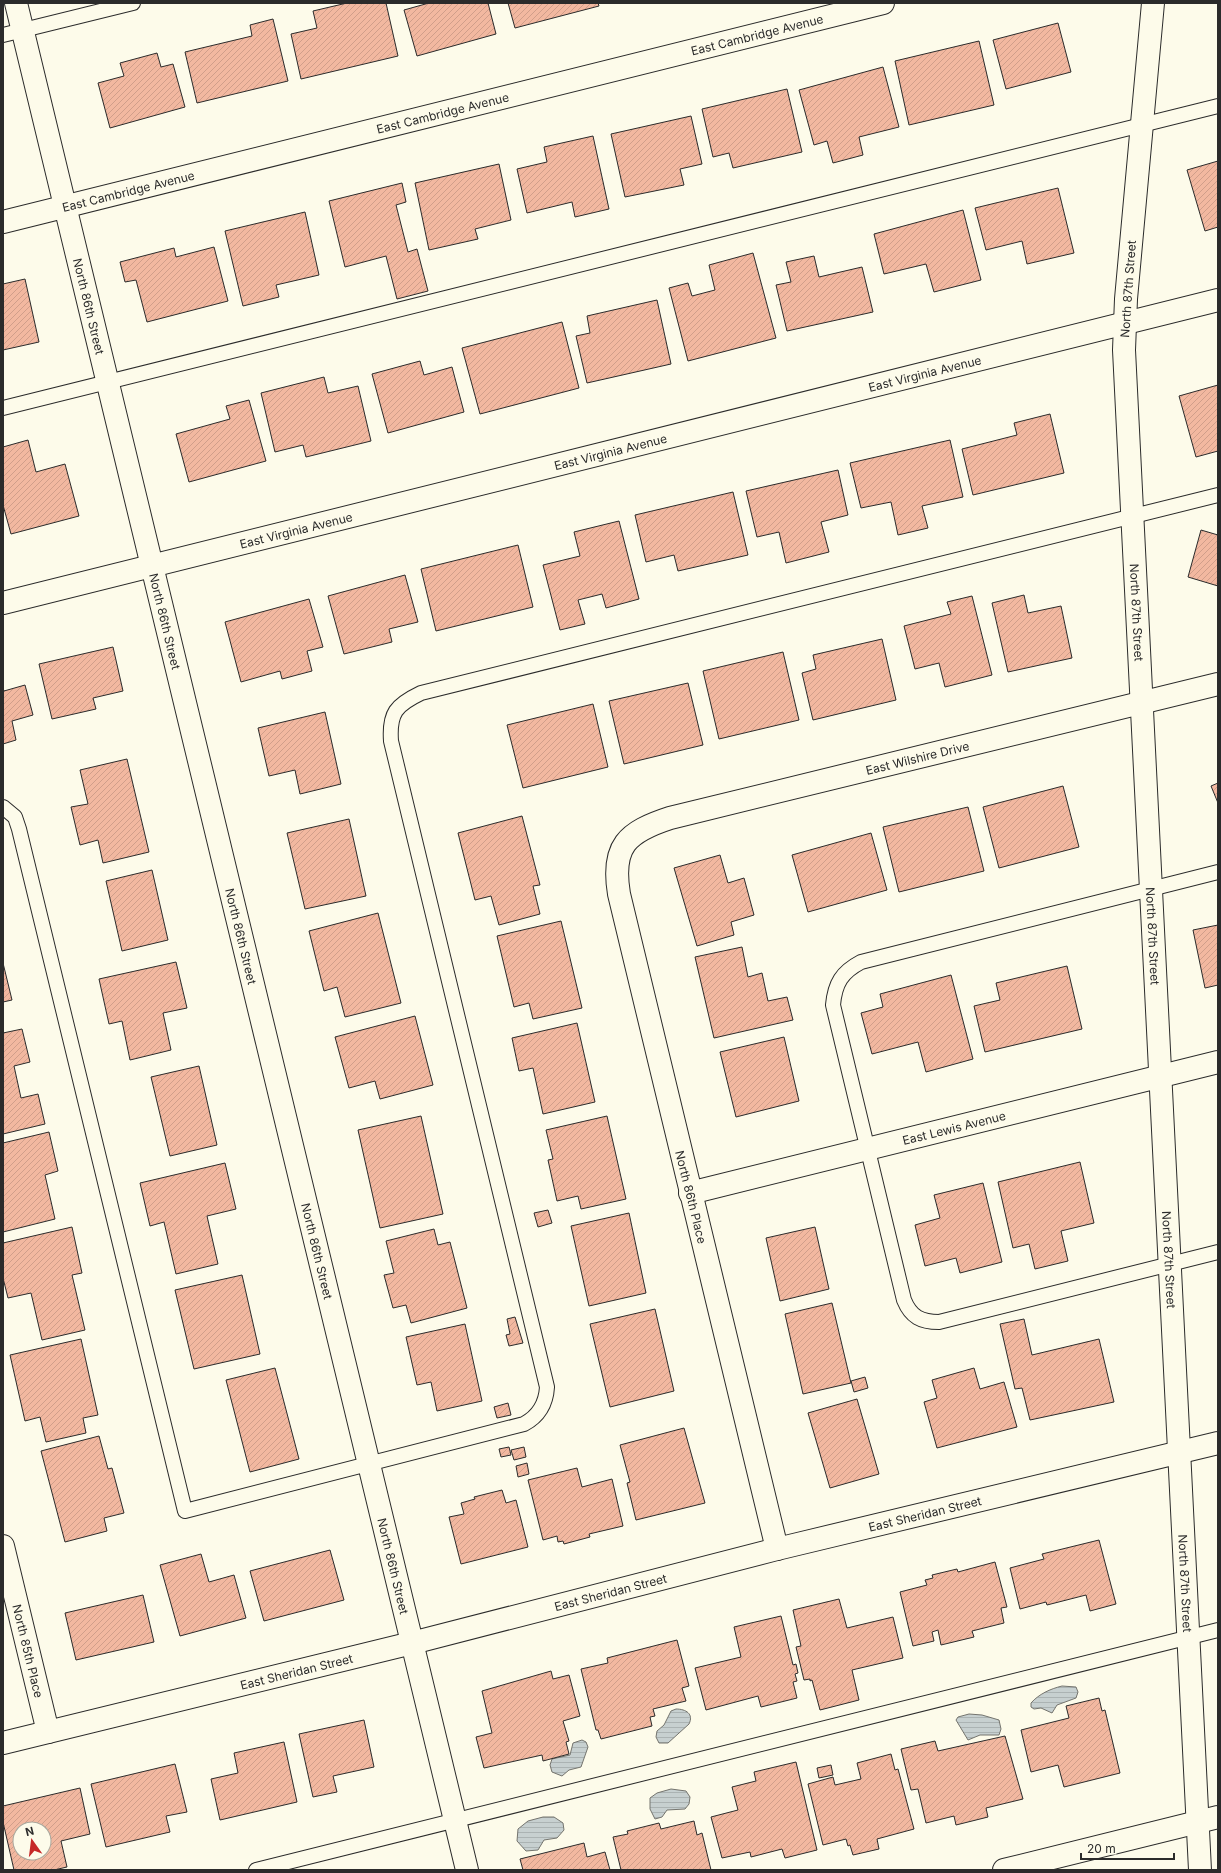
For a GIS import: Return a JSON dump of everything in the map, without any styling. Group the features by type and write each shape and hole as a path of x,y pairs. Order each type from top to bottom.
{"street":[{"name":"North 86th Street","path":"16,3 13,33 64,207 108,382 467,1870"},
{"name":"East Cambridge Avenue","path":"3,222 883,3"},
{"name":"North 87th Street","path":"1153,3 1125,324 1151,888 1162,1076 1170,1264 1190,1637 1208,1819 1200,1870"},
{"name":"East Virginia Avenue","path":"3,603 1218,300"},
{"name":"East Wilshire Drive","path":"624,845 636,831 670,818 1218,684"},
{"name":"North 86th Place","path":"624,845 617,861 616,878 619,894 777,1549"},
{"name":"East Lewis Avenue","path":"690,1193 1218,1062"},
{"name":"East Sheridan Street","path":"3,1743 412,1643 777,1549 1218,1443"},
{"name":"North 85th Place","path":"3,1546 48,1732"},
{"path":"1004,1870 1208,1819"}],"lane":[{"path":"13,33 132,3"},
{"path":"3,408 1218,106"},
{"path":"3,807 15,817 19,829 184,1511 524,1424 534,1418 546,1398 547,1386 391,742 390,726 395,712 405,701 422,694 1218,494"},
{"path":"1218,872 861,962 849,969 839,979 834,992 833,1004 904,1300 908,1310 917,1318 927,1322 940,1322 1218,1252"},
{"path":"256,1870 1218,1630"}],"shaded area":[{"path":"1062,1686 1076,1687 1078,1692 1076,1698 1057,1705 1052,1713 1041,1708 1034,1709 1031,1707 1031,1703 1041,1694"},
{"path":"676,1709 686,1711 690,1715 689,1724 668,1743 659,1743 656,1737 657,1731 664,1725 671,1711"},
{"path":"969,1714 982,1715 999,1720 1001,1729 999,1735 980,1735 968,1740 956,1720 958,1717"},
{"path":"582,1740 586,1742 588,1747 581,1767 569,1770 562,1776 552,1772 550,1765 552,1759 570,1755 573,1743"},
{"path":"671,1789 686,1791 690,1797 689,1804 685,1809 667,1810 662,1817 655,1819 650,1809 650,1798 657,1793"},
{"path":"543,1817 554,1817 563,1823 564,1830 557,1838 544,1840 538,1850 526,1851 517,1841 518,1829 528,1821"}],"building":[{"path":"347,3 386,3 398,56 301,79 291,34 317,28 313,11"},
{"path":"429,3 488,3 496,34 417,56 404,10"},
{"path":"508,3 598,3 599,6 515,28"},
{"path":"273,19 288,81 197,103 185,52 252,36 250,25"},
{"path":"1058,23 1071,72 1006,89 993,40"},
{"path":"979,41 994,105 909,125 895,61"},
{"path":"157,53 161,67 173,64 185,107 110,128 98,83 124,76 120,63"},
{"path":"883,67 899,127 859,137 863,155 833,163 827,141 814,145 799,90"},
{"path":"787,89 802,152 733,168 729,153 713,157 702,109"},
{"path":"691,116 702,164 680,169 684,185 625,197 611,134"},
{"path":"593,136 609,209 575,217 572,202 527,213 517,169 547,162 544,147"},
{"path":"1218,161 1218,227 1205,231 1187,170"},
{"path":"499,164 511,220 475,229 478,239 429,250 415,183"},
{"path":"402,183 406,202 396,205 408,252 417,249 428,291 397,299 386,256 345,267 329,201"},
{"path":"1058,188 1074,253 1027,264 1022,241 986,250 975,208"},
{"path":"963,210 981,280 934,292 926,264 884,274 874,234"},
{"path":"305,212 319,275 276,285 279,297 243,306 225,231"},
{"path":"214,247 228,301 147,322 136,280 125,282 120,262 174,248 176,257"},
{"path":"753,253 776,338 688,361 669,288 688,283 692,296 715,290 709,265"},
{"path":"814,256 819,277 862,267 873,312 787,331 776,285 791,282 786,262"},
{"path":"25,279 39,342 3,350 3,284"},
{"path":"657,300 671,364 587,383 576,336 590,333 587,316"},
{"path":"562,322 579,388 480,414 462,348"},
{"path":"420,361 424,375 452,367 464,412 388,433 372,374"},
{"path":"324,377 328,393 358,386 371,441 306,457 303,445 275,452 261,393"},
{"path":"1218,385 1218,451 1196,457 1179,396"},
{"path":"249,400 266,461 189,482 176,434 230,419 226,406"},
{"path":"1050,414 1064,473 973,495 962,449 1017,435 1014,423"},
{"path":"28,440 36,472 65,464 79,516 11,534 3,505 3,447"},
{"path":"950,440 963,497 922,506 928,528 898,535 891,502 861,508 850,463"},
{"path":"838,470 848,515 821,522 829,552 786,563 779,532 757,537 746,491"},
{"path":"733,492 748,555 678,571 674,555 646,562 635,515"},
{"path":"619,521 639,599 606,608 602,594 578,600 585,624 560,630 543,565 580,556 574,532"},
{"path":"1201,530 1218,535 1218,586 1188,577"},
{"path":"518,545 533,607 436,631 421,569"},
{"path":"405,575 418,622 389,629 392,642 344,654 328,596"},
{"path":"1024,595 1028,613 1061,606 1072,658 1008,672 992,603"},
{"path":"972,596 992,675 945,687 939,663 915,669 904,626 951,614 947,602"},
{"path":"309,599 323,647 307,651 312,671 282,679 280,671 241,682 225,622"},
{"path":"882,639 896,700 813,720 802,673 816,669 813,655"},
{"path":"113,647 123,691 93,698 96,709 52,719 39,664"},
{"path":"783,652 799,720 719,739 703,671"},
{"path":"688,683 703,745 624,764 609,701"},
{"path":"25,685 33,715 12,721 16,740 3,744 3,688 4,691"},
{"path":"593,704 608,767 523,788 507,725"},
{"path":"325,712 341,784 300,794 295,770 269,776 258,728"},
{"path":"127,759 149,852 103,863 98,840 80,845 71,807 88,804 80,770"},
{"path":"1218,783 1218,803 1211,786"},
{"path":"1063,786 1079,847 999,868 983,807"},
{"path":"968,807 984,871 899,892 883,827"},
{"path":"522,816 540,885 533,886 540,914 499,925 491,896 475,900 458,833"},
{"path":"349,819 366,896 305,909 287,833"},
{"path":"871,833 887,890 808,912 792,855"},
{"path":"720,855 728,883 744,878 754,915 731,922 734,935 697,946 674,868"},
{"path":"152,870 168,940 122,951 106,881"},
{"path":"378,913 401,1003 345,1017 337,987 324,991 309,931"},
{"path":"561,921 582,1008 533,1019 529,1003 514,1007 497,936"},
{"path":"1218,925 1218,985 1205,988 1193,930"},
{"path":"742,947 748,977 762,973 768,1001 787,997 793,1020 714,1038 695,957"},
{"path":"176,962 187,1008 163,1013 171,1050 130,1060 122,1021 109,1024 99,979"},
{"path":"3,963 12,1000 3,1002"},
{"path":"1067,966 1082,1029 985,1052 974,1006 1000,1000 996,983"},
{"path":"951,975 973,1059 926,1072 918,1042 872,1054 861,1013 883,1007 880,994"},
{"path":"415,1016 433,1085 380,1099 375,1081 349,1088 335,1037"},
{"path":"577,1023 595,1102 543,1114 533,1068 519,1071 512,1038"},
{"path":"22,1029 30,1062 14,1066 21,1098 38,1094 45,1124 3,1134 3,1033"},
{"path":"784,1037 799,1101 736,1117 720,1052"},
{"path":"199,1066 217,1145 170,1156 151,1077"},
{"path":"421,1116 443,1214 380,1228 358,1130"},
{"path":"607,1116 626,1199 581,1209 578,1196 557,1201 548,1160 553,1159 546,1130"},
{"path":"49,1132 58,1171 45,1175 55,1219 3,1232 3,1143"},
{"path":"1080,1162 1094,1223 1061,1231 1068,1261 1035,1269 1029,1244 1013,1248 998,1182"},
{"path":"225,1163 236,1209 207,1216 218,1264 176,1274 164,1222 150,1226 140,1183"},
{"path":"983,1183 1002,1262 960,1273 956,1258 925,1266 915,1225 940,1218 934,1195"},
{"path":"548,1210 552,1223 538,1227 534,1213"},
{"path":"629,1213 646,1293 589,1306 571,1226"},
{"path":"72,1227 82,1273 72,1275 85,1330 42,1340 31,1293 8,1298 3,1278 3,1243"},
{"path":"815,1227 829,1289 780,1301 766,1238"},
{"path":"434,1229 438,1245 450,1242 467,1308 411,1323 406,1305 393,1308 384,1275 394,1273 386,1241"},
{"path":"242,1275 260,1354 194,1369 175,1290"},
{"path":"832,1303 851,1383 803,1394 785,1314"},
{"path":"655,1309 674,1391 610,1407 590,1324"},
{"path":"515,1317 523,1343 509,1346 506,1335 510,1334 507,1319"},
{"path":"1024,1319 1032,1355 1099,1339 1114,1402 1030,1420 1022,1388 1015,1389 1000,1324"},
{"path":"465,1324 482,1401 437,1411 431,1382 417,1385 406,1337"},
{"path":"81,1339 98,1415 83,1418 86,1433 46,1442 40,1417 25,1421 10,1355"},
{"path":"275,1368 299,1459 250,1472 226,1380"},
{"path":"974,1368 980,1389 1004,1382 1017,1427 937,1448 924,1402 937,1398 932,1380"},
{"path":"865,1377 868,1388 854,1392 851,1381"},
{"path":"857,1399 879,1474 830,1488 808,1413"},
{"path":"508,1403 511,1415 497,1418 494,1407"},
{"path":"684,1428 705,1503 636,1520 627,1483 630,1482 620,1445"},
{"path":"99,1436 108,1469 112,1468 124,1513 104,1518 107,1531 65,1542 41,1451"},
{"path":"509,1447 511,1455 501,1457 499,1449"},
{"path":"524,1447 526,1457 514,1460 511,1450"},
{"path":"527,1463 529,1474 518,1477 516,1466"},
{"path":"577,1468 582,1487 612,1479 623,1526 589,1534 590,1537 564,1544 563,1541 558,1542 557,1536 543,1540 528,1480"},
{"path":"502,1490 506,1503 516,1500 528,1547 461,1564 449,1517 464,1514 461,1503 475,1499 474,1497"},
{"path":"1099,1540 1116,1604 1090,1611 1086,1595 1047,1605 1046,1602 1020,1609 1010,1568 1044,1559 1042,1554"},
{"path":"330,1550 344,1600 264,1621 250,1571"},
{"path":"201,1554 209,1582 234,1575 246,1618 180,1636 160,1565"},
{"path":"995,1562 1007,1607 1001,1608 1004,1623 972,1631 974,1637 941,1645 938,1630 932,1632 934,1641 913,1646 900,1592 927,1585 925,1580 933,1578 932,1575 957,1569 958,1572"},
{"path":"143,1595 154,1642 76,1660 65,1613"},
{"path":"839,1599 847,1628 893,1617 903,1658 852,1670 859,1700 820,1710 812,1680 804,1680 796,1647 801,1646 793,1610"},
{"path":"781,1616 793,1665 796,1664 798,1673 795,1674 797,1681 793,1682 797,1698 761,1707 758,1696 706,1710 695,1668 741,1657 734,1627"},
{"path":"677,1640 689,1686 682,1688 686,1701 653,1709 655,1716 650,1717 652,1726 601,1739 598,1730 596,1730 581,1669 608,1663 607,1658"},
{"path":"551,1671 553,1679 569,1675 580,1716 563,1721 569,1741 566,1742 569,1754 543,1761 542,1755 484,1768 476,1737 492,1733 482,1691"},
{"path":"1099,1698 1102,1711 1105,1710 1120,1773 1064,1787 1058,1765 1031,1772 1021,1730 1069,1718 1066,1706"},
{"path":"364,1720 374,1767 333,1776 337,1792 313,1797 299,1734"},
{"path":"1005,1736 1023,1799 986,1808 988,1817 956,1825 954,1816 926,1823 918,1789 911,1790 901,1749 935,1741 938,1751"},
{"path":"284,1742 297,1802 220,1820 211,1779 238,1773 234,1753"},
{"path":"891,1754 895,1770 898,1769 914,1829 877,1839 879,1849 853,1855 850,1845 848,1846 846,1839 823,1845 808,1784 833,1777 835,1785 861,1779 857,1763"},
{"path":"796,1762 817,1850 785,1858 782,1849 751,1857 750,1852 722,1858 711,1817 738,1810 732,1787 756,1781 754,1772"},
{"path":"175,1764 187,1812 166,1816 170,1832 106,1847 91,1784"},
{"path":"831,1765 833,1775 819,1778 817,1768"},
{"path":"80,1788 90,1834 61,1841 67,1867 54,1870 14,1870 3,1822 3,1806"},
{"path":"694,1821 697,1835 702,1833 711,1870 621,1870 613,1837 628,1834 627,1831 659,1823 661,1829"},
{"path":"584,1843 587,1857 605,1852 610,1870 523,1870 520,1859"}]}
